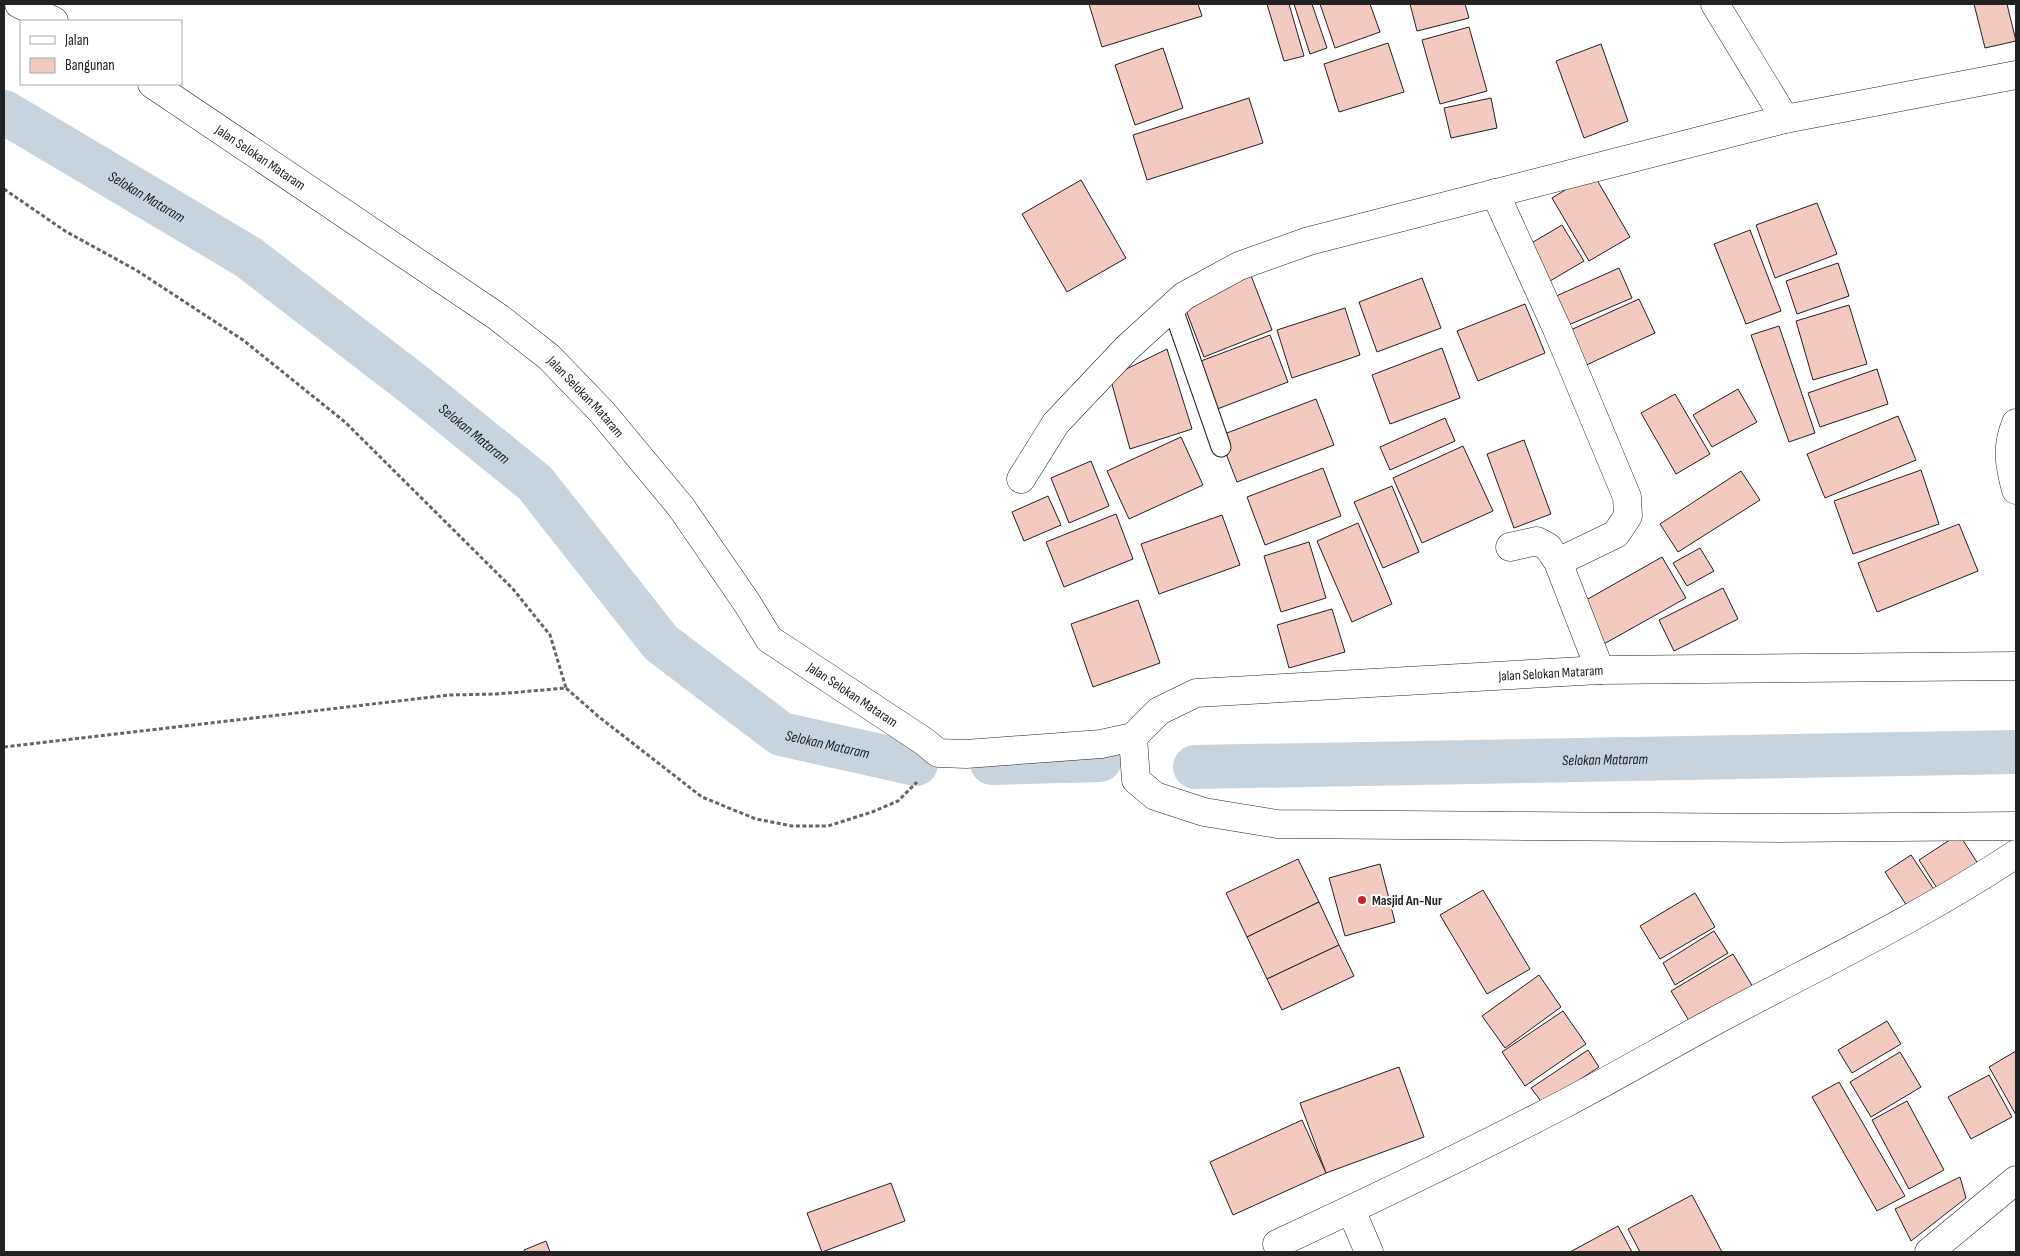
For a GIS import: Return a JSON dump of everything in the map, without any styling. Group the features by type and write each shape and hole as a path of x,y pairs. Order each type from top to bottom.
{"street":[{"path":"20,4 52,20"},
{"path":"1715,4 1785,119"},
{"path":"1021,479 1056,423 1126,348 1184,296 1239,266 1309,241 1785,119 2016,75"},
{"name":"Jalan Selokan Mataram","path":"153,85 498,317 549,357 602,412 681,507 747,603 769,639 925,742 938,753"},
{"path":"1495,193 1557,329 1627,497 1628,516 1616,534 1558,562"},
{"path":"2016,424 2009,440 2011,470 2016,490"},
{"path":"1510,547 1536,541 1548,547 1558,562 1600,670"},
{"name":"Jalan Selokan Mataram","path":"1133,737 1159,711 1196,693 1600,670 2016,666"},
{"path":"938,753 966,754 1101,744 1133,737 1136,780 1155,796 1204,812 1277,824 1780,828 2016,826"},
{"path":"1277,1244 1407,1184 1565,1103 1862,944 1990,871 2016,854"},
{"path":"1929,1252 2016,1180"},
{"path":"1351,1210 1368,1252"}],"lane":[{"path":"1172,306 1221,447"}],"path":[{"path":"4,189 66,231 136,270 244,340 345,422 513,589 550,635 566,688 599,717 702,797 756,819 792,826 828,826 872,812 898,801 918,781 938,753"},
{"path":"4,747 450,695 497,694 566,688"}],"building":[{"path":"1089,4 1198,4 1202,16 1102,47"},
{"path":"1267,4 1289,4 1304,56 1284,61"},
{"path":"1294,4 1312,4 1327,48 1310,54"},
{"path":"1320,4 1370,4 1380,32 1335,48"},
{"path":"1410,4 1465,4 1469,18 1417,31"},
{"path":"1974,4 2007,4 2016,41 1985,48"},
{"path":"1469,27 1487,91 1440,104 1422,40"},
{"path":"1388,43 1404,92 1339,112 1324,64"},
{"path":"1601,44 1628,121 1584,138 1556,61"},
{"path":"1163,48 1183,108 1135,125 1115,65"},
{"path":"1249,98 1263,143 1147,180 1133,135"},
{"path":"1491,98 1497,128 1451,138 1444,108"},
{"path":"1593,173 1630,237 1589,261 1552,198"},
{"path":"1081,180 1126,258 1067,292 1022,214"},
{"path":"1817,203 1837,254 1775,278 1756,225"},
{"path":"1562,225 1584,261 1545,284 1523,248"},
{"path":"1750,230 1781,311 1746,324 1714,244"},
{"path":"1838,263 1849,296 1797,314 1786,281"},
{"path":"1619,268 1632,298 1566,326 1554,297"},
{"path":"1250,273 1272,330 1204,357 1182,300"},
{"path":"1422,278 1441,328 1377,352 1359,302"},
{"path":"1639,299 1655,333 1580,368 1564,333"},
{"path":"1525,304 1545,353 1478,381 1457,331"},
{"path":"1849,305 1867,364 1813,380 1796,321"},
{"path":"1345,308 1360,355 1292,378 1277,330"},
{"path":"1779,326 1815,433 1789,442 1751,335"},
{"path":"1270,335 1288,382 1212,411 1193,364"},
{"path":"1442,348 1460,398 1390,424 1372,375"},
{"path":"1167,349 1192,429 1130,449 1110,377"},
{"path":"1877,369 1888,404 1820,427 1808,393"},
{"path":"1738,389 1757,422 1712,447 1693,415"},
{"path":"1675,394 1710,454 1676,474 1641,413"},
{"path":"1316,399 1334,445 1237,482 1219,436"},
{"path":"1898,416 1916,460 1825,498 1807,454"},
{"path":"1445,418 1455,441 1390,470 1380,447"},
{"path":"1181,437 1203,485 1129,519 1107,471"},
{"path":"1524,440 1551,514 1514,528 1487,454"},
{"path":"1463,446 1493,511 1422,543 1393,478"},
{"path":"1091,461 1109,506 1069,523 1051,478"},
{"path":"1323,468 1341,516 1265,545 1247,497"},
{"path":"1921,470 1939,524 1853,554 1834,501"},
{"path":"1741,471 1760,500 1678,552 1660,524"},
{"path":"1392,486 1419,552 1383,568 1354,502"},
{"path":"1048,496 1061,525 1024,541 1012,512"},
{"path":"1116,514 1133,559 1064,587 1046,542"},
{"path":"1222,515 1240,565 1159,594 1141,544"},
{"path":"1358,523 1392,604 1352,622 1317,541"},
{"path":"1959,524 1978,571 1877,612 1858,563"},
{"path":"1309,542 1326,598 1281,612 1264,556"},
{"path":"1700,548 1714,571 1687,586 1673,563"},
{"path":"1662,557 1686,598 1602,645 1579,604"},
{"path":"1723,588 1738,619 1674,651 1659,620"},
{"path":"1138,600 1160,663 1093,687 1071,624"},
{"path":"1332,609 1345,652 1289,668 1277,625"},
{"path":"1959,834 1982,870 1942,896 1919,860"},
{"path":"1911,855 1939,897 1912,914 1885,872"},
{"path":"1298,859 1319,902 1247,937 1226,893"},
{"name":"Masjid An-Nur","path":"1380,864 1395,922 1345,936 1329,878"},
{"path":"1483,890 1530,969 1487,994 1440,915"},
{"path":"1695,893 1715,927 1660,959 1640,926"},
{"path":"1319,902 1339,945 1267,979 1247,937"},
{"path":"1714,931 1728,953 1675,985 1663,963"},
{"path":"1339,945 1354,976 1282,1010 1267,979"},
{"path":"1733,954 1756,992 1694,1029 1671,991"},
{"path":"1539,975 1561,1007 1505,1048 1482,1016"},
{"path":"1563,1011 1586,1044 1525,1086 1502,1052"},
{"path":"1887,1021 1901,1044 1852,1073 1838,1050"},
{"path":"1588,1050 1599,1067 1543,1104 1531,1088"},
{"path":"2016,1051 2016,1115 1989,1067"},
{"path":"1900,1052 1921,1087 1871,1117 1850,1082"},
{"path":"1399,1067 1424,1137 1326,1173 1300,1103"},
{"path":"1989,1075 2012,1117 1971,1139 1948,1097"},
{"path":"1839,1082 1905,1196 1877,1211 1812,1097"},
{"path":"1907,1101 1944,1170 1909,1189 1872,1120"},
{"path":"1302,1120 1326,1173 1233,1215 1210,1162"},
{"path":"1960,1177 1966,1198 1911,1241 1895,1209"},
{"path":"891,1183 905,1221 822,1252 807,1213"},
{"path":"1692,1195 1722,1252 1640,1252 1628,1229"},
{"path":"1618,1226 1632,1252 1570,1252"},
{"path":"546,1241 550,1252 525,1252 524,1250"}],"waterway":[{"name":"Selokan Mataram","path":"4,112 248,257 413,384 535,483 661,643 781,734 916,764"},
{"name":"Selokan Mataram","path":"1195,767 2016,752"},
{"name":"Selokan Mataram","path":"992,763 1100,760"}],"place":[{"name":"Masjid An-Nur","path":"1362,900"}]}
